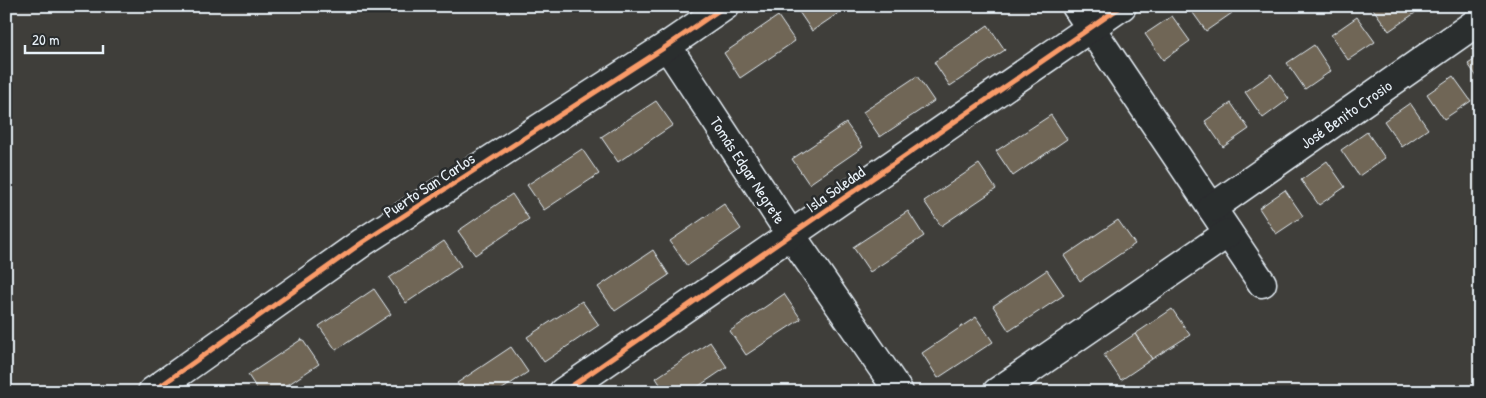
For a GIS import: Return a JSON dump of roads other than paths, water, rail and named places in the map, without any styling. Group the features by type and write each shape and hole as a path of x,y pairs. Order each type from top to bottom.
{"street":[{"name":"Puerto San Carlos","path":"152,392 363,242 667,46 725,6"},
{"name":"Isla Soledad","path":"563,392 790,235 1084,17 1122,6"},
{"path":"1084,17 1262,283"},
{"name":"José Benito Crosio","path":"1212,208 1480,20"},
{"name":"Tomás Edgar Negrete","path":"667,46 790,235 899,392"},
{"path":"997,392 1228,233"}]}
